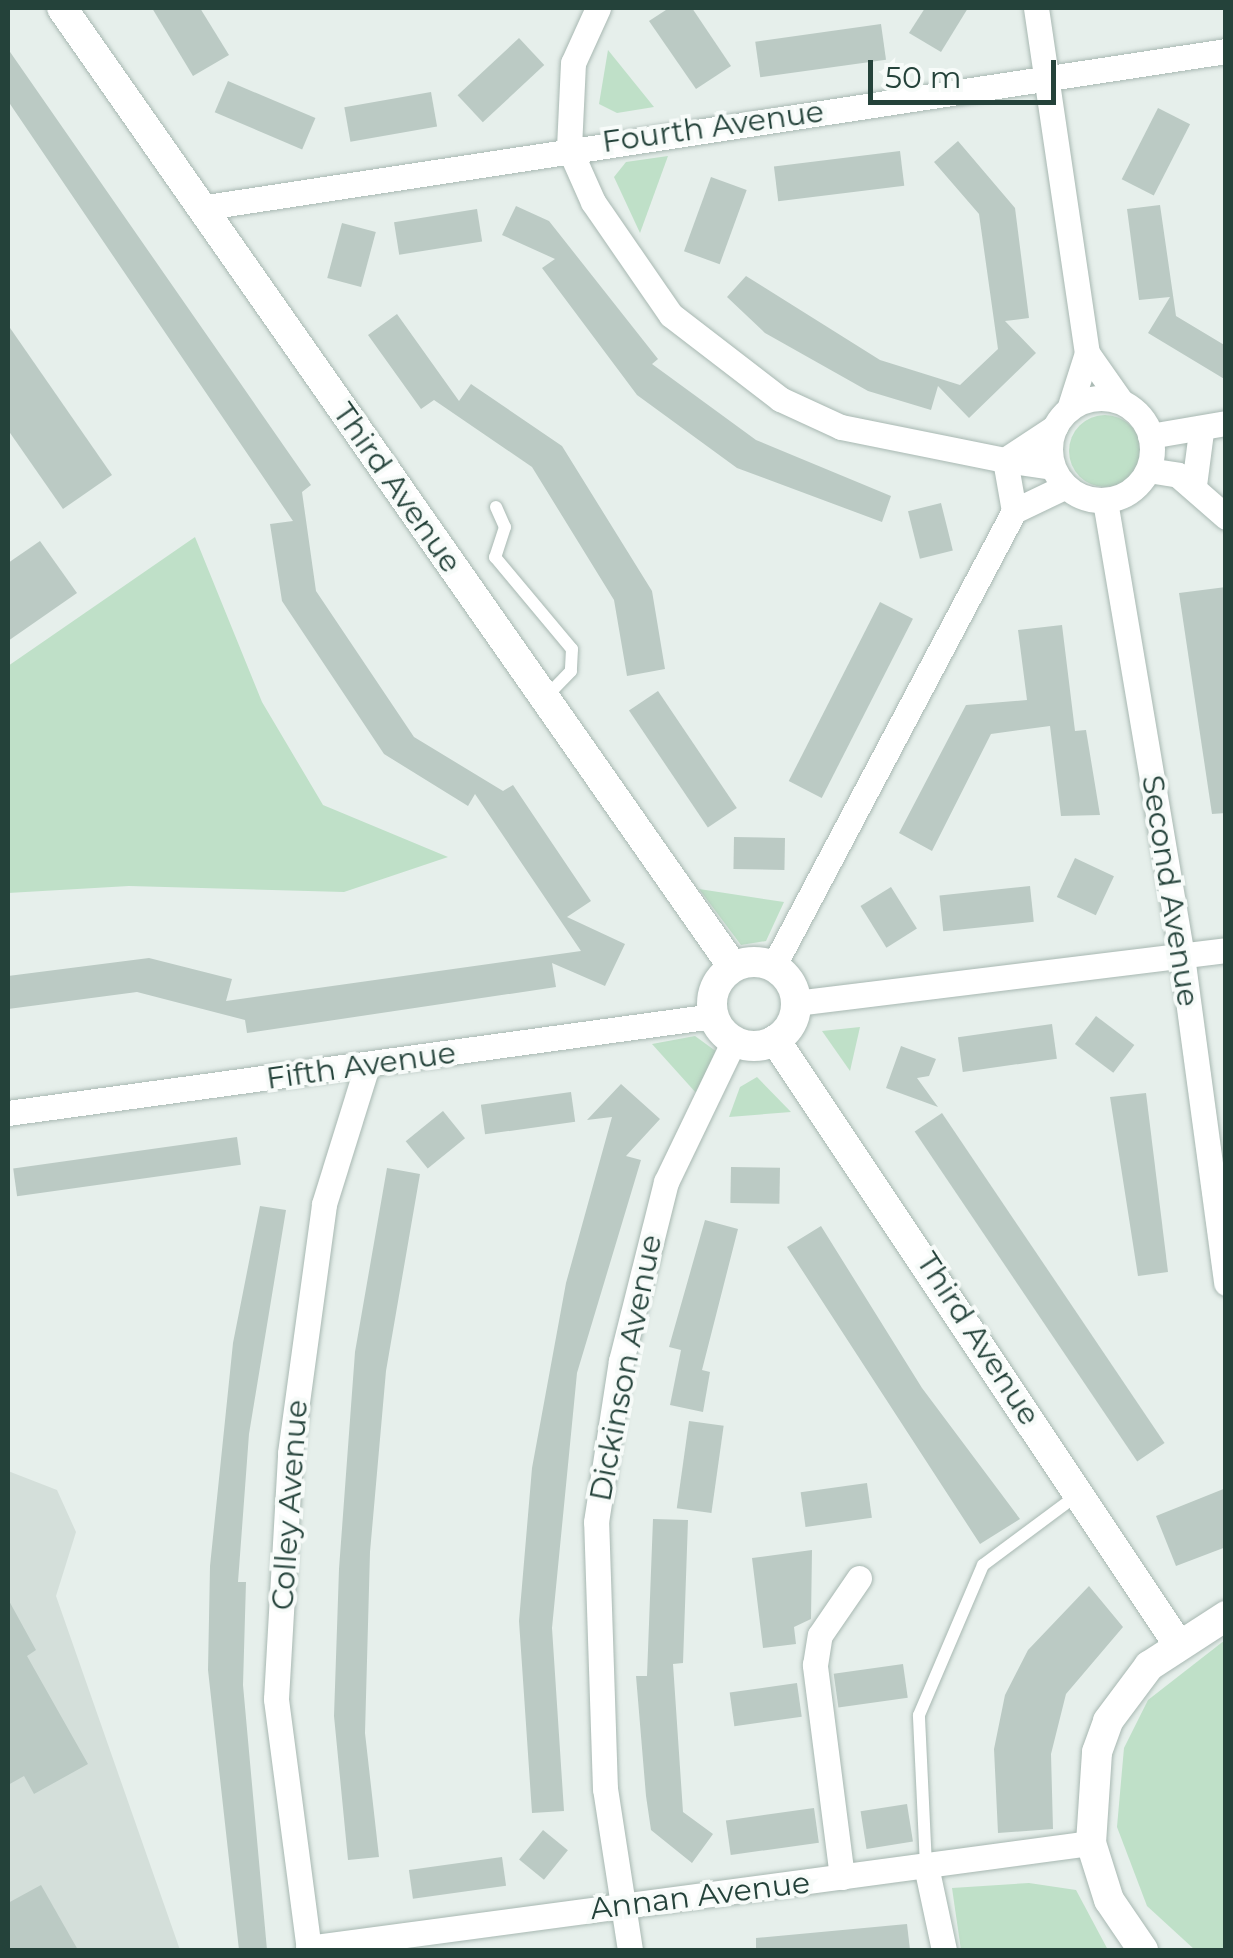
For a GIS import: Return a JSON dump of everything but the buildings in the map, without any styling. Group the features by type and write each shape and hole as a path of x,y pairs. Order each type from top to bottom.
{"street":[{"name":"Third Avenue","path":"62,8 733,967"},
{"path":"598,8 574,63 569,148 640,278 724,362 780,400 889,444 1005,460 1058,477 1105,501 1131,494 1148,470 1150,436 1086,353 1036,8"},
{"name":"Fourth Avenue","path":"200,208 569,148 1045,82 1226,51"},
{"path":"773,967 1014,511 1058,477 1062,416 1086,353"},
{"path":"1005,460 1062,416 1120,400"},
{"path":"1150,436 1200,432 1226,423"},
{"path":"1194,485 1200,432"},
{"path":"1005,460 1014,511"},
{"path":"1148,470 1194,485 1226,517"},
{"name":"Second Avenue","path":"1105,501 1182,956 1226,1283"},
{"path":"796,1003 1226,950"},
{"path":"773,967 733,967 714,988 714,1016 734,1041 775,1040 796,1003"},
{"path":"773,967 796,1003"},
{"name":"Fifth Avenue","path":"8,1113 714,1016"},
{"name":"Third Avenue","path":"775,1040 1176,1642"},
{"name":"Dickinson Avenue","path":"630,1950 620,1906 598,1648 606,1441 666,1182 734,1041"},
{"name":"Colley Avenue","path":"308,1949 276,1698 290,1454 324,1204 367,1066"},
{"path":"842,1878 815,1665 820,1635 859,1578"},
{"path":"1143,1950 1108,1900 1091,1843 1092,1783 1108,1721 1176,1642 1226,1616"},
{"name":"Annan Avenue","path":"308,1949 1091,1843"},
{"path":"926,1866 944,1950"}],"lane":[{"path":"496,506 505,526 495,557 572,649 571,671 544,698"},
{"path":"926,1866 918,1715 983,1566 1078,1494"}],"shaded area":[{"path":"8,1471 57,1490 76,1532 56,1596 180,1950 8,1950"}],"green space":[{"path":"608,50 654,107 617,113 599,104"},
{"path":"668,156 640,233 614,177 626,162"},
{"path":"1105,415 1119,417 1131,425 1139,437 1139,465 1131,477 1119,485 1105,487 1091,485 1079,477 1071,465 1069,451 1071,437 1079,425 1091,417"},
{"path":"195,537 262,702 323,805 448,857 344,892 129,886 8,893 8,666"},
{"path":"699,889 784,902 766,941 741,945"},
{"path":"860,1027 850,1071 822,1031"},
{"path":"695,1036 717,1052 697,1094 652,1044"},
{"path":"757,1077 791,1112 729,1117 740,1087"},
{"path":"1225,1640 1225,1950 1195,1950 1147,1906 1117,1827 1124,1748 1148,1700"},
{"path":"1029,1883 1076,1890 1108,1950 961,1950 952,1888"}]}
